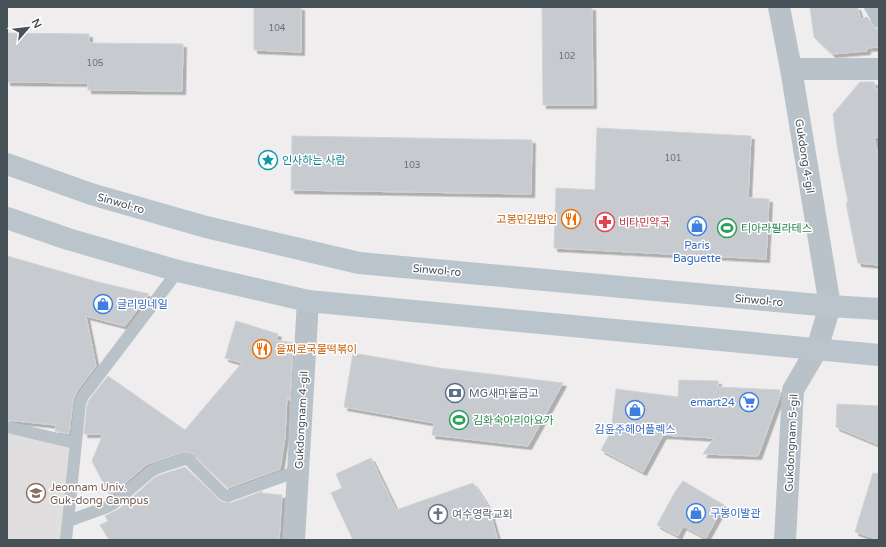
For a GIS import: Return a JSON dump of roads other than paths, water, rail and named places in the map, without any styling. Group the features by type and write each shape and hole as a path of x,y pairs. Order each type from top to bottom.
{"street":[{"name":"Gukdong 4-gil","path":"779,7 791,70 830,306"},
{"path":"791,70 879,69"},
{"name":"Sinwol-ro","path":"7,164 91,194 206,227 359,263 830,306 879,309"},
{"path":"7,218 68,239 178,271 308,301 879,355"},
{"name":"Gukdongnam 4-gil","path":"294,540 308,301"},
{"name":"Gukdongnam 5-gil","path":"785,540 793,390 817,349 830,306"}],"lane":[{"path":"870,7 879,22"},
{"path":"66,540 78,410 80,403 83,396 178,271"},
{"path":"7,427 75,443"},
{"path":"68,521 107,507 114,503 150,472 182,459 188,459 224,495 228,496 298,471"}],"place":[{"name":"인사하는 사람","path":"268,160"},
{"name":"고봉민김밥인","path":"571,219"},
{"name":"비타민약국","path":"605,222"},
{"name":"Paris Baguette","path":"697,226"},
{"name":"티아라필라테스","path":"727,228"},
{"name":"글리밍네일","path":"103,304"},
{"name":"을찌로국물떡볶이","path":"262,349"},
{"name":"MG새마을금고","path":"455,393"},
{"name":"emart24","path":"749,402"},
{"name":"김윤주헤어플렉스","path":"635,410"},
{"name":"김화숙아리아요가","path":"459,420"},
{"name":"Jeonnam Univ. Guk-dong Campus","path":"36,493"},
{"name":"구봉이발관","path":"696,513"},
{"name":"여수영락교회","path":"438,514"}]}
